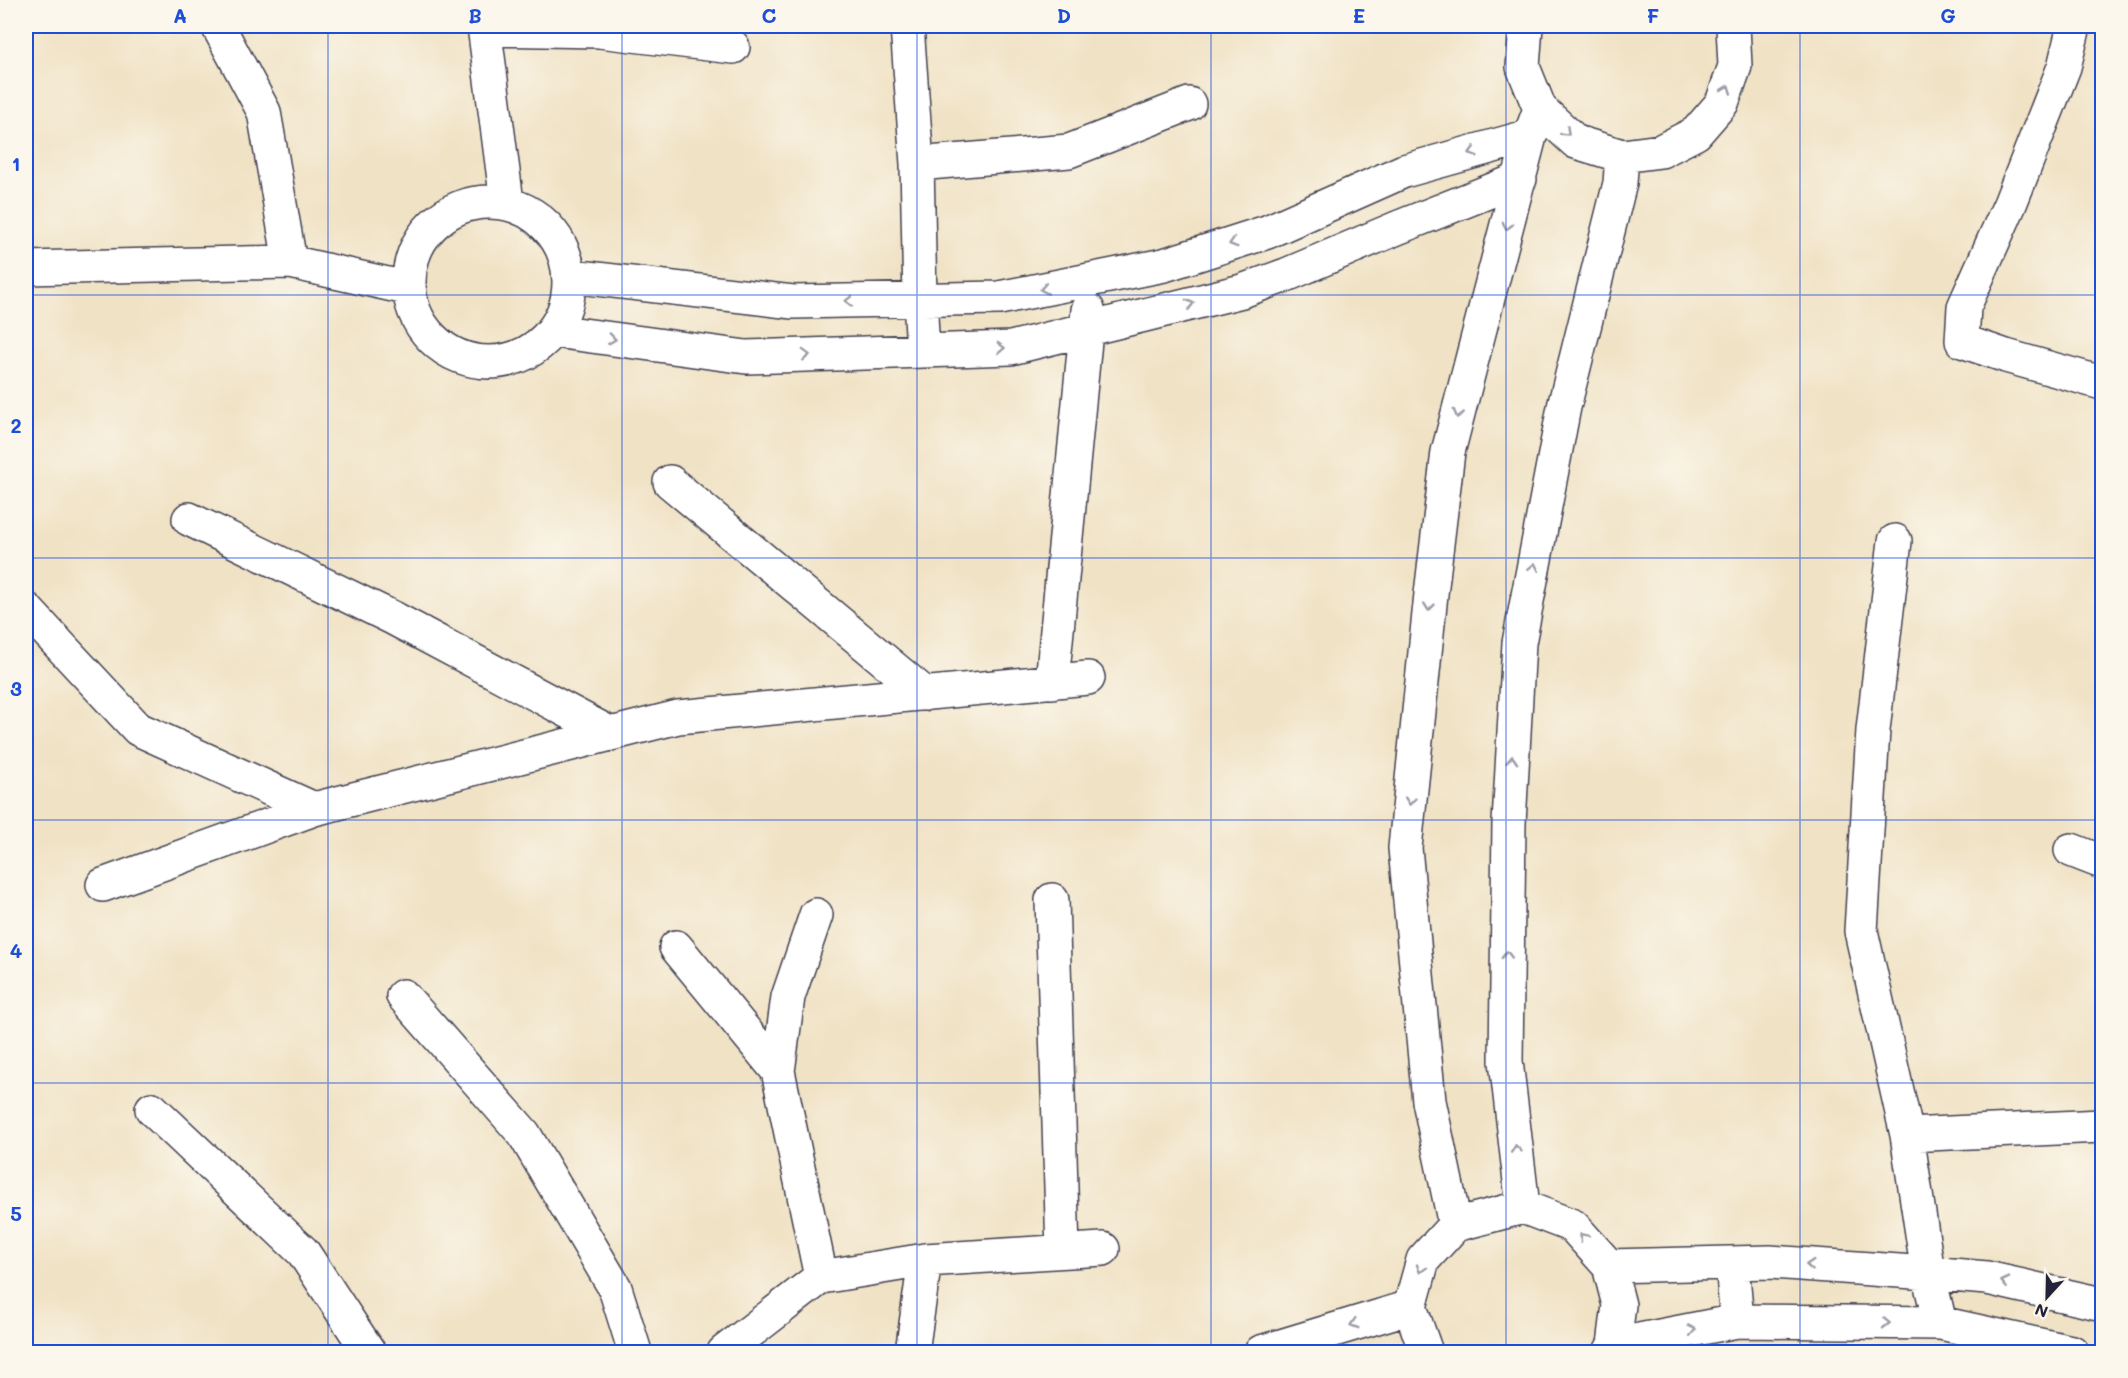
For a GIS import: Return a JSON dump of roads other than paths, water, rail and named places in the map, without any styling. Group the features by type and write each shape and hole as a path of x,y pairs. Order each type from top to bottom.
{"street":[{"path":"218,26 264,112 290,262"},
{"path":"907,26 917,164 923,351"},
{"path":"1455,1225 1429,1101 1405,848 1448,452 1535,122 1523,67 1526,26"},
{"path":"571,276 793,302 999,298 1164,265 1268,232 1404,171 1535,122 1576,142 1622,156 1662,151 1696,133 1722,103 1735,66 1733,26"},
{"path":"2074,26 2064,67 2014,194 1964,307 1962,341 2006,356 2103,383"},
{"path":"507,202 485,27 670,32 733,47"},
{"path":"917,164 1069,151 1189,104"},
{"path":"1523,1207 1506,1061 1509,823 1520,644 1564,407 1620,183 1622,156"},
{"path":"554,331 746,357 1011,348 1242,291 1520,179"},
{"path":"507,202 551,229 571,276 568,305 554,331 515,360 466,360 424,333 406,288 418,239 457,206 507,202"},
{"path":"1268,232 1286,275"},
{"path":"26,268 290,262 406,288"},
{"path":"1052,682 1091,280"},
{"path":"670,482 925,694"},
{"path":"189,519 393,618 611,734"},
{"path":"1895,541 1873,730 1861,931 1907,1135 1928,1274 1940,1323"},
{"path":"26,609 138,729 314,809"},
{"path":"103,885 314,809 678,717 1088,678"},
{"path":"2071,850 2103,862"},
{"path":"1052,900 1063,1251"},
{"path":"816,915 788,997 778,1071 821,1277"},
{"path":"676,947 778,1071"},
{"path":"403,996 524,1134 615,1288 635,1353"},
{"path":"152,1109 303,1252 369,1353"},
{"path":"1907,1135 2103,1126"},
{"path":"1426,1353 1410,1307 1423,1260 1455,1225 1523,1207 1573,1226 1609,1266 1619,1305 1612,1349 1737,1321 1940,1323 2072,1353"},
{"path":"724,1353 821,1277 925,1260 1103,1249"},
{"path":"912,1353 925,1260"},
{"path":"1609,1266 1770,1262 1988,1278 2103,1304"},
{"path":"1732,1263 1737,1321"},
{"path":"1261,1353 1410,1307"}]}
